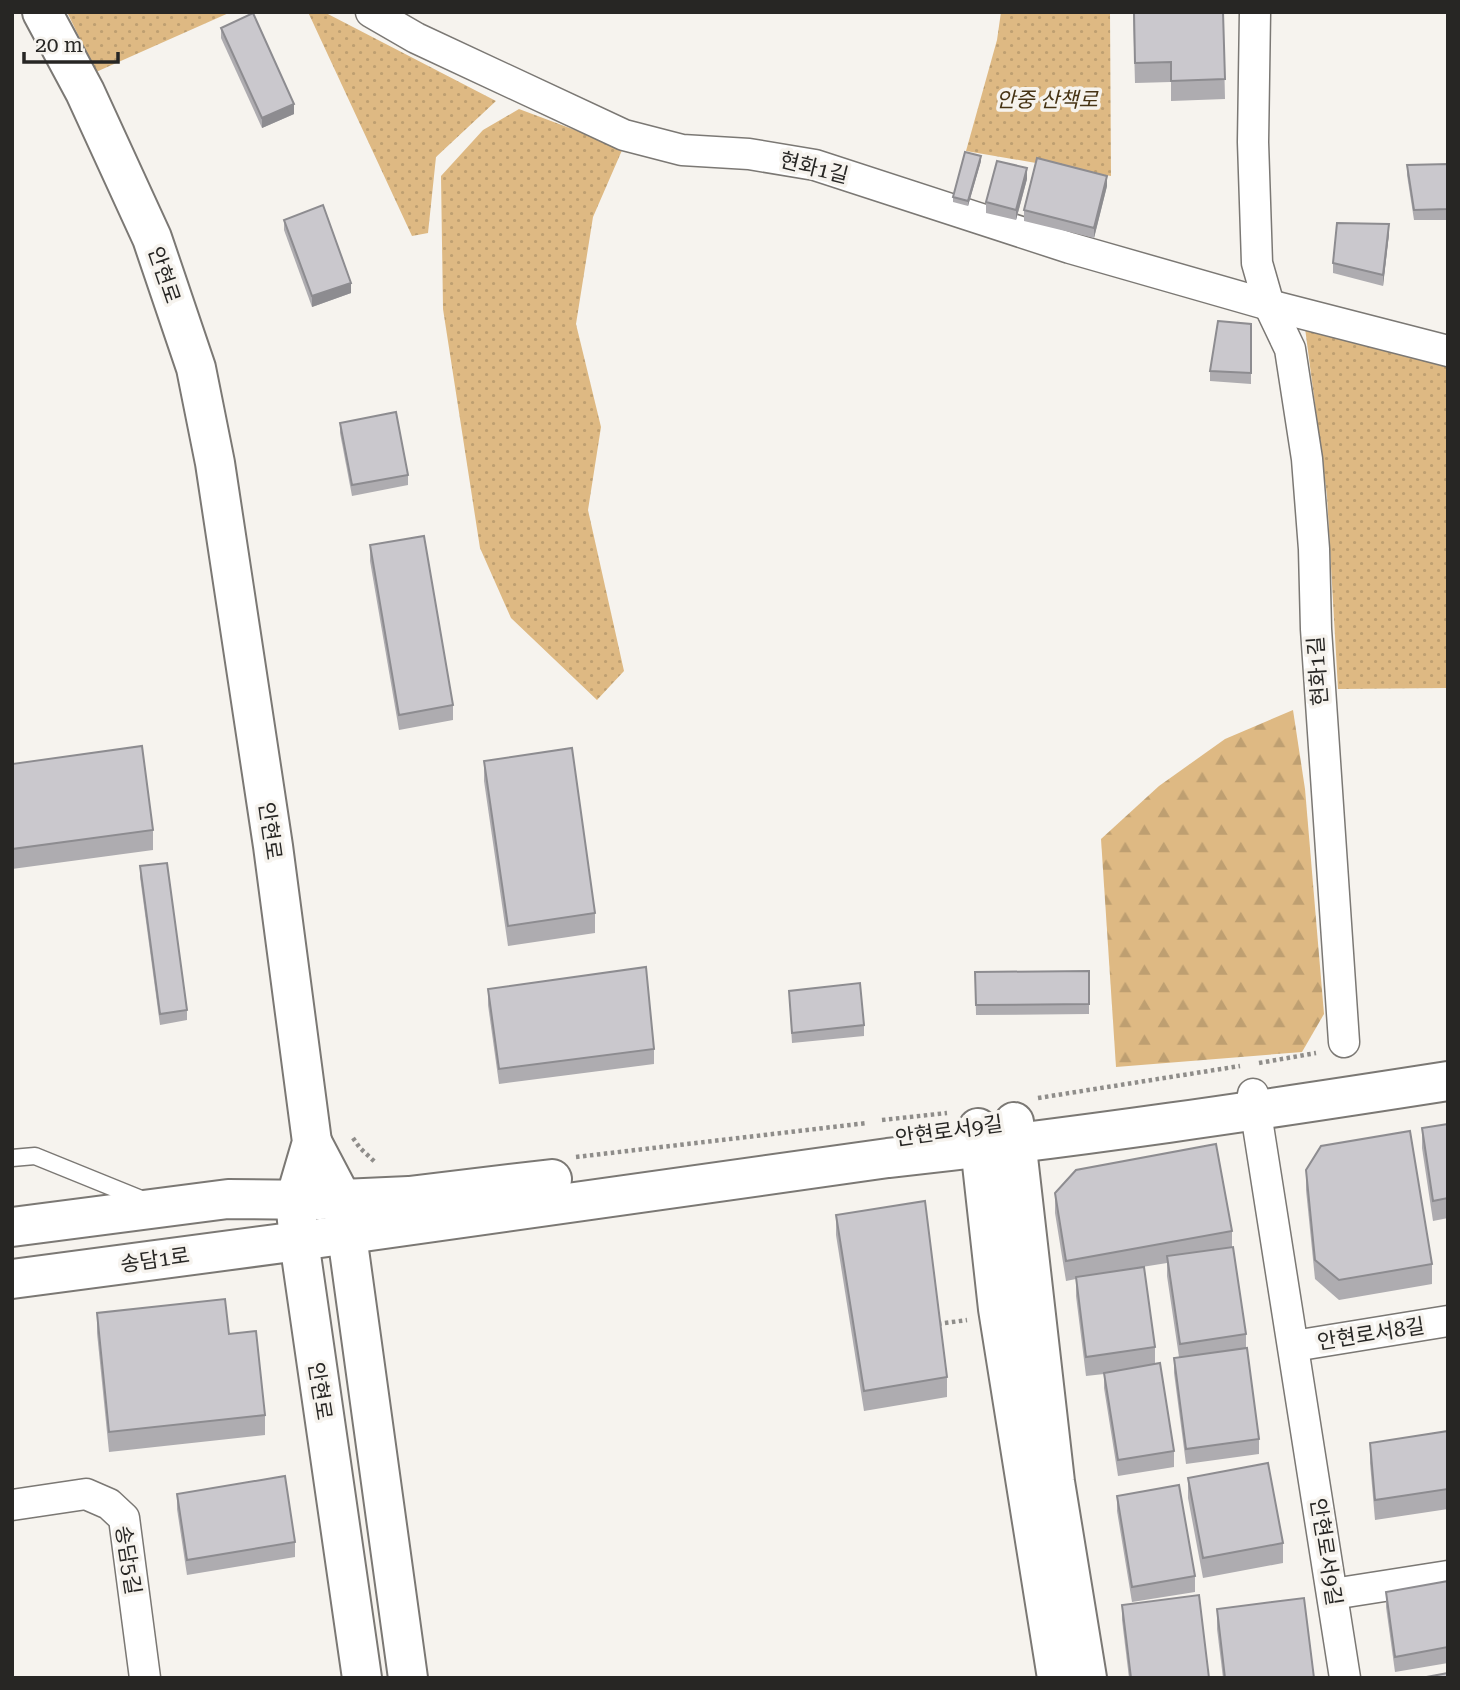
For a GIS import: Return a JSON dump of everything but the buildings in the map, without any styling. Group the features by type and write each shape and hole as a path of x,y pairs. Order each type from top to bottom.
{"street":[{"name":"안현로","path":"42,12 85,92 152,238 196,368 215,463 273,846 312,1142 295,1200 362,1678"},
{"name":"현화1길","path":"371,12 416,38 624,135 682,150 749,154 815,165 1070,248 1269,305"},
{"name":"현화1길","path":"1255,12 1253,142 1257,263 1269,305 1290,349 1307,459 1314,549 1334,1047"},
{"path":"1269,305 1448,351"},
{"path":"12,1227 228,1199 295,1200 344,1217 875,1160 996,1125 1253,1083 1448,1063"},
{"path":"1253,1083 1448,1080"},
{"name":"안현로서9길","path":"1253,1083 1345,1678"},
{"path":"996,1125 998,1309 1057,1678"},
{"name":"안현로서9길","path":"344,1217 410,1196 996,1125 1087,1678"},
{"path":"312,1142 344,1217 408,1678"},
{"name":"송담1로","path":"12,1279 299,1241 344,1217"},
{"name":"안현로서8길","path":"1294,1346 1448,1321"},
{"name":"송담5길","path":"12,1505 86,1494 109,1504 124,1518 145,1678"},
{"path":"1333,1594 1448,1576"}],"lane":[{"path":"12,1158 35,1156 161,1207"}],"path":[{"path":"569,1158 996,1125 1253,1083 1334,1047"},
{"path":"353,1138 379,1165"},
{"path":"938,1324 978,1318"}],"green space":[{"path":"67,12 231,12 96,72"},
{"path":"308,12 324,12 496,101 436,157 428,233 412,236"},
{"name":"안중 산책로","path":"1001,12 1110,12 1111,176 966,151 997,40"},
{"path":"519,109 623,148 593,217 576,324 601,427 588,510 624,671 597,700 511,618 480,548 443,309 441,176 483,130"},
{"path":"1305,328 1448,362 1448,688 1338,689 1327,496"},
{"path":"1293,710 1305,789 1324,1014 1302,1052 1116,1067 1101,839 1159,786 1225,739"}]}
